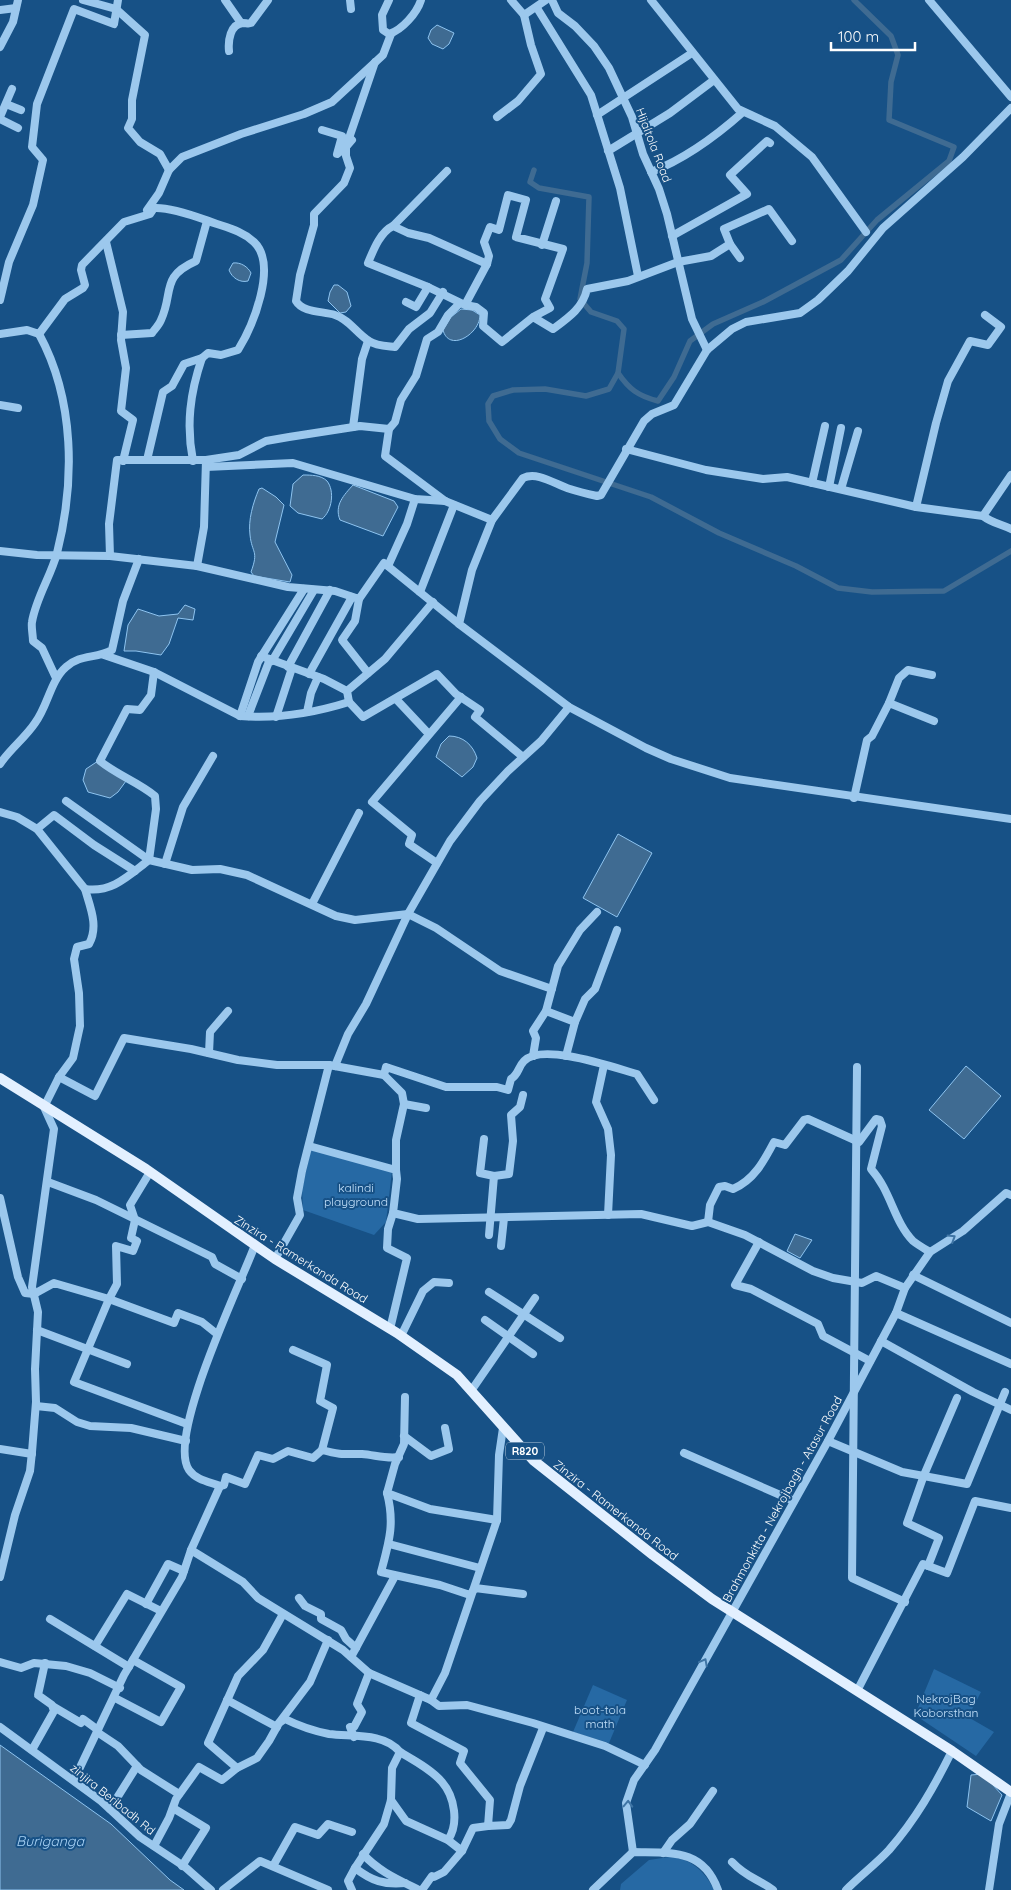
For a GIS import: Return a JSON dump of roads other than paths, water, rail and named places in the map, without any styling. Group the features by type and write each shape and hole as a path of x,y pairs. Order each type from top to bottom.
{"main road":[{"name":"Zinzira - Ramerkanda Road","path":"0,1078 150,1172 275,1259 401,1336 457,1375 533,1460 652,1555 733,1612 952,1751 1011,1793"}],"street":[{"path":"84,0 116,9 145,35 132,100 132,119 128,128 140,142 160,154 169,170"},
{"path":"0,300 9,262 33,205 43,160 32,147 37,104 74,9 114,24 118,0"},
{"path":"224,0 242,23"},
{"path":"229,51 228,40 232,31 242,23 251,23 268,0"},
{"path":"350,0 351,9"},
{"path":"389,0 382,15 383,30 391,34"},
{"path":"142,215 159,192 169,170 182,157 242,134 304,114 332,102 383,55 391,34 418,9 421,0"},
{"path":"497,117 518,101 541,74 531,45 524,15 511,0"},
{"path":"524,15 537,8 546,0"},
{"name":"Hijaltola Road","path":"552,0 558,13 575,26 594,46 609,68 623,99 664,205 692,319 707,350"},
{"path":"651,0 738,109 775,126 812,157 866,232"},
{"path":"929,0 1011,97"},
{"path":"0,10 17,4"},
{"path":"0,47 13,22 17,4"},
{"path":"537,8 591,95 620,188 638,276"},
{"path":"597,116 692,53"},
{"path":"374,62 346,147 346,156 350,168 344,182 314,214 314,226 300,275 296,301 302,308 326,312 344,319 368,341 395,347 409,329 430,313 443,292"},
{"path":"608,151 670,113 714,80"},
{"path":"12,88 0,118 18,128"},
{"path":"6,104 21,110"},
{"path":"459,624 472,570 492,520 523,478 528,475 537,476 568,489 598,496 601,495 616,466 644,421 652,414 674,405 707,350 717,340 746,322 800,313 818,300 848,271 883,228 962,156 1011,108"},
{"path":"651,172 692,151 724,129 743,112"},
{"path":"322,130 342,136 337,154 352,140"},
{"path":"672,236 747,194 730,175 767,141 770,143"},
{"path":"447,171 384,235 368,264 443,292 462,304 476,307 484,314 482,326 502,342 533,316 550,308 546,299 563,249 516,237 526,200 508,195 499,230 490,227 484,242 489,256 487,264 462,304 448,316 438,332 427,339 416,376 401,400 395,422 389,429 385,456 445,501 492,520"},
{"path":"542,245 556,201"},
{"path":"39,334 65,299 83,288 82,265 124,222 150,214 156,207 230,228 255,243 263,254 262,293 238,350 221,355 208,353 202,358 184,364 172,386 163,392 147,460"},
{"path":"740,258 730,244 724,229 769,209 792,240"},
{"path":"121,335 152,333 162,320 170,283 184,266 196,261 207,221"},
{"path":"393,226 408,233 429,238 487,264"},
{"path":"106,242 123,312 121,335 126,368 121,411 133,420 124,461"},
{"path":"533,316 553,329 572,315 585,298 587,288 628,281 678,262 711,256 730,244"},
{"path":"406,302 416,307 428,287"},
{"path":"916,507 948,381 970,341 988,346 1001,327 986,315"},
{"path":"0,334 27,330 39,334 53,359 69,436 68,502 57,555 32,622 34,641 42,648 56,678"},
{"path":"352,427 362,359 368,341"},
{"path":"193,461 188,438 188,417 202,358"},
{"path":"0,405 18,408"},
{"path":"812,483 826,426"},
{"path":"206,464 239,455 266,441 352,427 389,429"},
{"path":"829,486 841,428"},
{"path":"841,489 858,431"},
{"path":"626,449 706,470 763,478 787,477 916,507 983,516 992,523 1000,524 1011,530"},
{"path":"110,556 109,524 117,460 193,461 206,464 293,463 415,499 445,501"},
{"path":"197,566 204,527 206,464"},
{"path":"983,516 1011,475"},
{"path":"388,566 407,524 415,499"},
{"path":"420,592 454,505"},
{"path":"0,552 110,556 197,566 238,577 304,589 330,590 355,598"},
{"path":"104,655 112,650 122,601 139,559"},
{"path":"309,674 355,598 384,563 459,624 569,707 646,748 671,759 722,776 854,798 1010,817"},
{"path":"244,716 261,656 304,589"},
{"path":"244,716 271,660 314,590"},
{"path":"276,717 290,668 330,590"},
{"path":"355,598 355,621 342,640 368,673"},
{"path":"347,691 385,659 433,602"},
{"path":"0,764 34,725 47,704 56,678 67,666 81,657 104,655 154,672 244,716 276,717 349,702"},
{"path":"261,656 318,677 347,691"},
{"path":"854,798 867,740 872,736 900,678 908,670 932,675"},
{"path":"85,889 100,891 119,883 149,860 156,809 155,796 140,784 114,773 100,761 127,709 140,710 151,695 154,672"},
{"path":"347,691 349,702 363,718 437,674 461,697 480,710 475,717 523,757"},
{"path":"307,712 318,677"},
{"path":"437,863 409,844 412,835 372,802 461,697"},
{"path":"396,699 426,731"},
{"path":"889,703 934,721"},
{"path":"275,1259 300,1215 297,1198 309,1146 332,1066 366,1004 408,914 465,818 508,771 541,741 569,707"},
{"path":"165,864 183,806 213,756"},
{"path":"66,801 149,860 192,870 220,869 247,875 336,916 355,920 408,914 436,928 500,971 552,989"},
{"path":"0,812 17,817 37,829 85,889 94,918 93,937 89,944 77,947 74,959 80,993 80,1026 73,1058 59,1077 44,1106 54,1129 48,1182 34,1267 34,1294 38,1312 36,1406 32,1454 30,1471 2,1556 0,1576"},
{"path":"312,904 359,813"},
{"path":"37,829 54,815 64,820 94,846 135,871"},
{"path":"533,1056 536,1038 533,1031 546,1011 558,966 580,930 597,912"},
{"path":"566,1056 575,1022 585,1000 595,989 617,930"},
{"path":"209,1053 210,1032 228,1011"},
{"path":"546,1011 575,1022"},
{"path":"59,1077 95,1096 124,1038 238,1060 277,1065 332,1066 384,1075 402,1093 404,1104 396,1140 397,1179 393,1213 388,1229 387,1248 407,1258 390,1329"},
{"path":"384,1075 386,1067 446,1087 497,1087 508,1090 511,1079 517,1075 524,1061 533,1056 558,1054 637,1074 654,1100"},
{"path":"604,1065 596,1102 608,1129 611,1155 608,1215"},
{"path":"857,1067 852,1578 904,1602"},
{"path":"484,1139 480,1174 494,1176 509,1174 513,1140 512,1115 520,1107 523,1095"},
{"path":"404,1104 426,1108"},
{"path":"708,1222 710,1205 719,1187 733,1189 742,1185 761,1167 774,1142 785,1145 804,1120 808,1119 828,1126 859,1142 876,1119 880,1120 882,1126 871,1169 882,1182 898,1217 913,1241 930,1252"},
{"path":"309,1146 396,1170"},
{"path":"150,1172 130,1204 135,1220 131,1238 136,1241 133,1251 116,1246 118,1284 109,1299 74,1382 187,1424"},
{"path":"489,1235 494,1176"},
{"path":"48,1182 96,1200 212,1257 215,1264 242,1279"},
{"name":"Brahmonkitta - Nekrojbagh - Atasur Road","path":"637,1852 626,1803 634,1780 645,1765 733,1612 828,1441 896,1313 904,1288 930,1252 963,1231 1006,1193 1011,1196"},
{"path":"0,1198 3,1229 25,1293 34,1294 54,1283 109,1299 174,1323 178,1313 202,1322 216,1334"},
{"path":"393,1213 418,1219 641,1214 692,1226 708,1222 759,1242 813,1270 833,1278 862,1283 876,1276 904,1288"},
{"path":"501,1246 504,1218"},
{"path":"759,1242 735,1285 751,1289 818,1324 823,1336 870,1361"},
{"path":"220,1486 200,1479 189,1470 186,1461 186,1441 195,1396 216,1334 256,1245"},
{"path":"913,1275 1011,1323"},
{"path":"401,1336 423,1291 434,1282 449,1283"},
{"path":"489,1292 560,1338"},
{"path":"471,1391 535,1298"},
{"path":"896,1313 1011,1364"},
{"path":"485,1320 533,1354"},
{"path":"37,1330 127,1364"},
{"path":"881,1341 1011,1410"},
{"path":"74,1780 131,1664 184,1571 191,1550 220,1486 224,1485 226,1477 245,1484 258,1455 273,1459 288,1451 314,1458 322,1450 333,1408 320,1401 327,1365 293,1350"},
{"path":"828,1441 902,1472 967,1484 1005,1392"},
{"path":"405,1397 404,1436 387,1493 392,1511 392,1528 381,1572 440,1585 470,1595 475,1588"},
{"path":"928,1566 939,1538 907,1523 924,1475 957,1398"},
{"path":"36,1406 55,1408 77,1422 90,1426 131,1428 186,1441"},
{"path":"404,1436 431,1456 449,1449 445,1428"},
{"path":"431,1700 445,1673 497,1520 498,1471 503,1428"},
{"path":"0,1449 32,1454"},
{"path":"322,1450 342,1456 362,1454 388,1458 399,1457"},
{"path":"684,1453 794,1502"},
{"path":"387,1493 430,1509 497,1520"},
{"path":"857,1691 923,1564 948,1573 975,1501 1011,1508"},
{"path":"389,1544 480,1568"},
{"path":"191,1550 243,1582 258,1598 328,1640 369,1673 431,1700 439,1706 467,1705 604,1746 645,1765"},
{"path":"146,1604 168,1564 184,1571"},
{"path":"351,1657 395,1576"},
{"path":"475,1588 523,1594"},
{"path":"95,1646 127,1594 161,1611"},
{"path":"299,1598 305,1606 321,1614 321,1619 341,1630 356,1648"},
{"path":"237,1768 208,1743 238,1676 263,1650 283,1614"},
{"path":"50,1619 95,1646 181,1686 161,1722 115,1698"},
{"path":"154,1846 180,1794 199,1767 222,1780 237,1768 257,1758 278,1725 310,1682 328,1640"},
{"path":"0,1662 21,1668 34,1663 45,1663 90,1673 120,1688"},
{"path":"45,1663 38,1695 80,1723 83,1719 118,1746 137,1766 180,1794"},
{"path":"354,1736 350,1727 354,1727 362,1712 357,1704 369,1673"},
{"path":"420,1695 411,1723 464,1751 460,1763 490,1800 488,1826"},
{"path":"227,1700 278,1725"},
{"path":"32,1750 53,1714 54,1707"},
{"path":"278,1725 285,1719 311,1729 372,1737 397,1748 442,1782 456,1820 454,1831 448,1840"},
{"name":"zinjira Beribadh Rd","path":"0,1727 74,1780 211,1890"},
{"path":"363,1854 371,1863 421,1890 432,1876 434,1877 444,1872 462,1851 473,1828 508,1825 520,1786 543,1728"},
{"path":"846,1890 888,1851 910,1824 930,1795 952,1751"},
{"path":"352,1890 348,1881 363,1854 384,1824 391,1800 392,1768 400,1752"},
{"path":"110,1809 137,1766"},
{"path":"662,1853 672,1840 690,1824 714,1790"},
{"path":"989,1890 999,1824 1011,1793"},
{"path":"391,1800 406,1821 448,1840 462,1851"},
{"path":"173,1808 206,1828 182,1866"},
{"path":"272,1866 295,1827 318,1836 328,1824 352,1832"},
{"path":"593,1890 637,1852 678,1853 701,1863 709,1871 718,1890"},
{"path":"223,1890 252,1870 259,1861 328,1890"},
{"path":"732,1862 744,1876 762,1882 773,1890"},
{"path":"355,1868 373,1881 389,1884 405,1883"}],"water":[{"path":"437,25 454,33 449,44 443,49 432,44 428,38 431,30"},
{"path":"233,263 244,265 248,269 251,273 248,281 239,281 232,275 229,270"},
{"path":"334,285 338,285 347,292 351,306 346,312 340,313 328,301"},
{"path":"461,309 472,310 480,315 479,322 475,329 464,338 451,340 446,337 443,330 451,317"},
{"path":"303,475 313,475 322,478 329,485 332,495 330,506 322,519 298,513 290,506 293,484"},
{"path":"353,485 394,501 398,507 383,536 340,520 338,515 339,505"},
{"path":"262,488 284,505 275,542 292,575 290,582 254,576 251,572 255,556 250,535 250,518 259,489"},
{"path":"185,605 195,609 193,620 178,618 169,644 161,655 124,651 128,625 138,609 159,616 178,614"},
{"path":"449,736 454,736 467,742 477,758 473,767 462,777 436,757 441,744"},
{"path":"98,761 126,781 118,792 110,798 88,792 83,780 86,769"},
{"path":"618,834 652,853 617,917 583,898"},
{"path":"966,1066 1001,1096 964,1139 929,1110"},
{"path":"795,1234 812,1240 800,1258 787,1251"},
{"name":"Buriganga","path":"0,1745 111,1824 170,1880 184,1890 0,1890"},
{"path":"983,1774 1002,1795 991,1821 967,1807 971,1775"}],"waterway":[{"path":"534,170 530,182 539,188 589,197 587,263 580,299 591,312 617,321 624,329 618,373 635,391 645,397 658,401 674,377 690,341 713,324 763,302 841,260 877,220 949,161 954,147 889,120 891,82 898,55 891,36 854,0"},
{"path":"618,373 609,389 586,396 545,389 513,390 493,396 488,404 489,421 500,439 519,453 651,497 719,533 796,566 838,588 872,592 944,591 1011,551"}],"park label":[{"name":"kalindi playground","path":"356,1194"},
{"name":"NekrojBag Koborsthan","path":"946,1705"},
{"name":"boot-tola math","path":"600,1716"}]}
